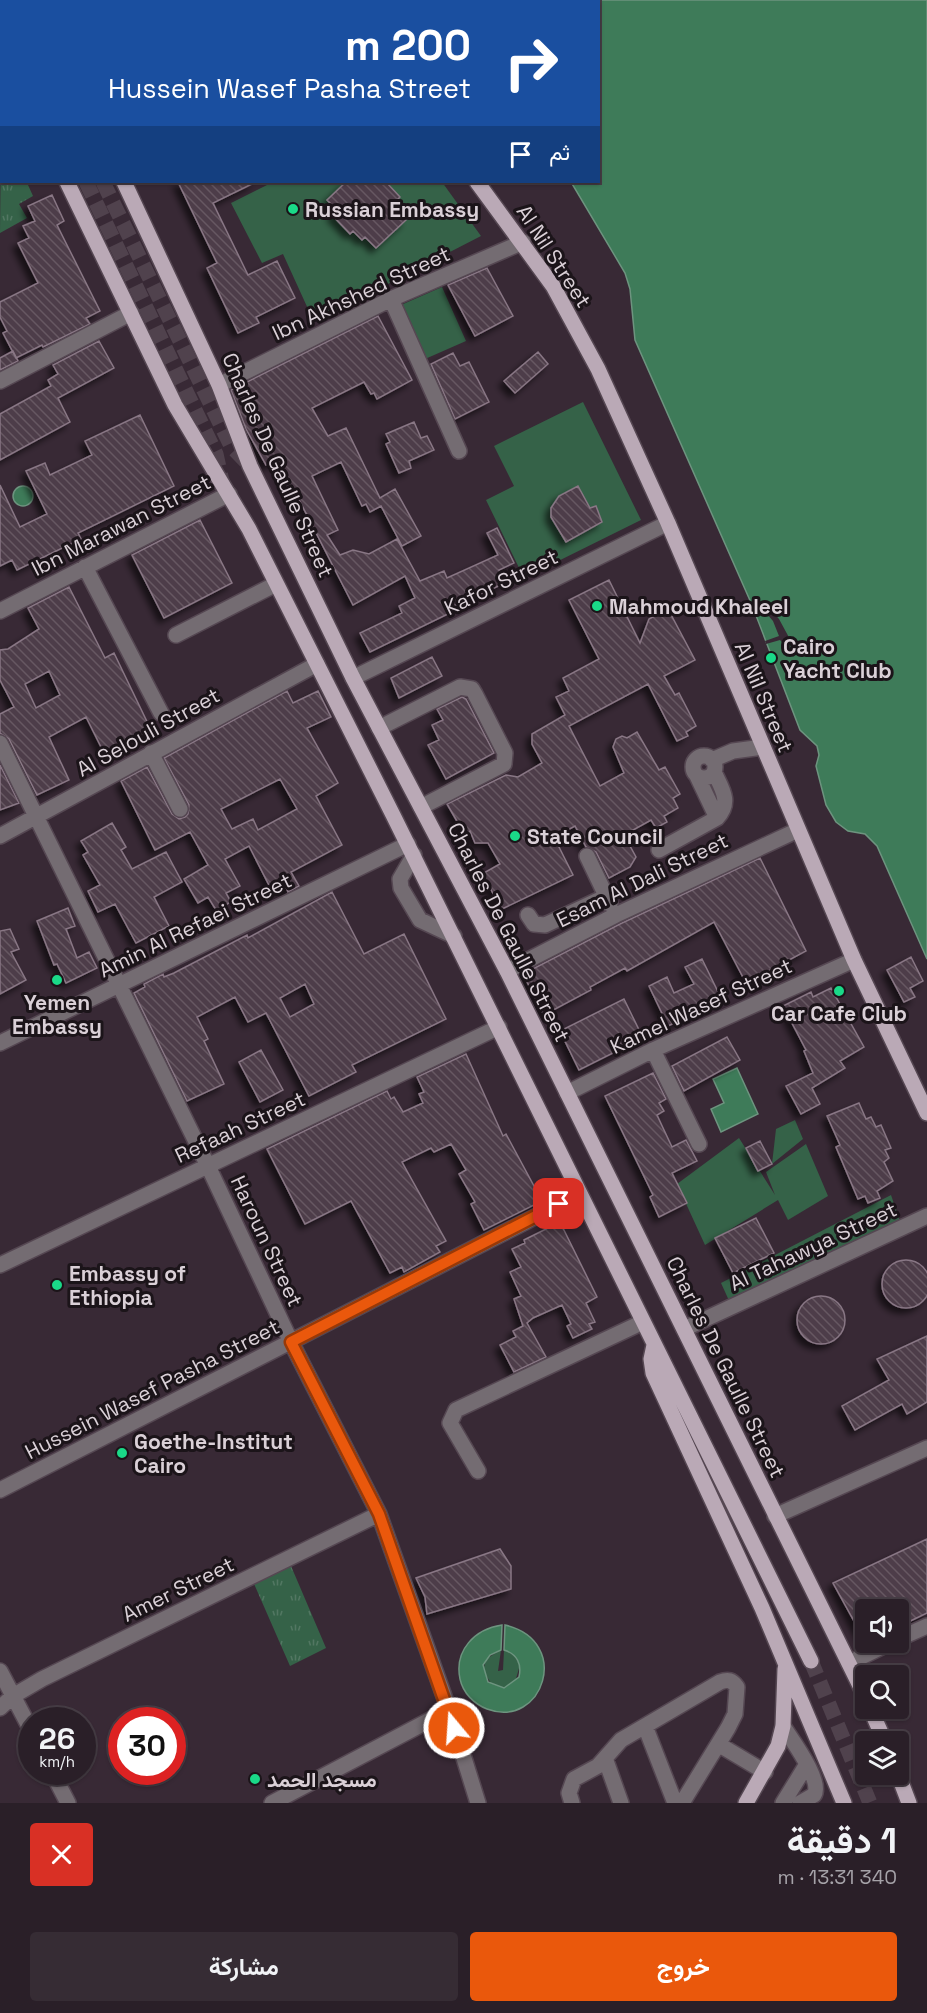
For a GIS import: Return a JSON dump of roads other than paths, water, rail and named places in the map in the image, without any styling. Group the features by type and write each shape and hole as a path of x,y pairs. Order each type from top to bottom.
{"main road":[{"path":"68,183 175,405 229,494 411,850 811,1661"},
{"name":"Charles De Gaulle Street","path":"123,183 219,385 250,466 353,678 507,971 855,1675"},
{"name":"Al Nil Street","path":"478,183 553,286 598,369 668,523 854,960 927,1113"},
{"path":"654,1345 651,1359 653,1373 785,1663 844,1803"},
{"path":"746,1803 778,1746 783,1726 785,1663"},
{"path":"902,1785 909,1803"}],"street":[{"name":"Ibn Akhshed Street","path":"219,385 391,299 523,242"},
{"path":"391,299 459,451"},
{"path":"0,381 131,313"},
{"name":"Ibn Marawan Street","path":"0,611 229,494"},
{"name":"Kafor Street","path":"353,678 668,523"},
{"path":"85,567 161,713"},
{"path":"177,635 276,584"},
{"name":"Al Selouli Street","path":"0,836 37,819 151,753 317,664"},
{"path":"379,728 460,687 466,686 474,694 505,753 504,765 421,807"},
{"name":"Haroun Street","path":"0,743 208,1166 291,1342 379,1514 449,1710 478,1803"},
{"path":"713,766 733,751 763,747"},
{"path":"151,753 180,809"},
{"path":"659,850 717,818 726,803 713,766 704,756 696,759 693,768 717,818"},
{"name":"Esam Al Dali Street","path":"507,971 616,915 798,830"},
{"path":"411,850 400,879 401,888 420,921 454,936"},
{"name":"Amin Al Refaei Street","path":"0,1043 411,850"},
{"path":"587,856 616,915"},
{"path":"528,915 534,924 545,925 607,896"},
{"name":"Kamel Wasef Street","path":"567,1093 653,1050 854,960"},
{"name":"Refaah Street","path":"0,1265 499,1027"},
{"path":"653,1050 699,1144"},
{"name":"Hussein Wasef Pasha Street","path":"0,1490 580,1194"},
{"name":"Al Tahawya Street","path":"684,1329 927,1216"},
{"path":"478,1472 450,1423 456,1410 643,1322"},
{"path":"775,1516 927,1448"},
{"name":"Amer Street","path":"0,1708 13,1696 42,1679 379,1514"},
{"path":"909,1634 927,1626"},
{"path":"849,1663 869,1653"},
{"path":"0,1671 19,1707"},
{"path":"572,1803 569,1793 574,1779 590,1772 621,1740 726,1679 733,1681 737,1686 735,1714 682,1803"},
{"path":"272,1803 449,1710"},
{"path":"645,1726 675,1803"},
{"path":"783,1726 807,1764 817,1790 814,1796 800,1803"},
{"path":"718,1744 765,1772"},
{"path":"605,1758 621,1803"},
{"path":"783,1803 807,1764"},
{"path":"59,1785 68,1803"}],"tunnel":[{"path":"86,183 216,454 222,481"},
{"path":"103,183 231,446 250,466"},
{"path":"811,1661 870,1803"}],"place":[{"name":"Russian Embassy","path":"293,209"},
{"name":"Mahmoud Khaleel","path":"597,606"},
{"name":"Cairo Yacht Club","path":"771,658"},
{"name":"State Council","path":"515,836"},
{"name":"Yemen Embassy","path":"57,980"},
{"name":"Car Cafe Club","path":"839,991"},
{"name":"Embassy of Ethiopia","path":"57,1285"},
{"name":"Goethe-Institut Cairo","path":"122,1453"},
{"name":"مسجد الحمد","path":"255,1779"}]}
